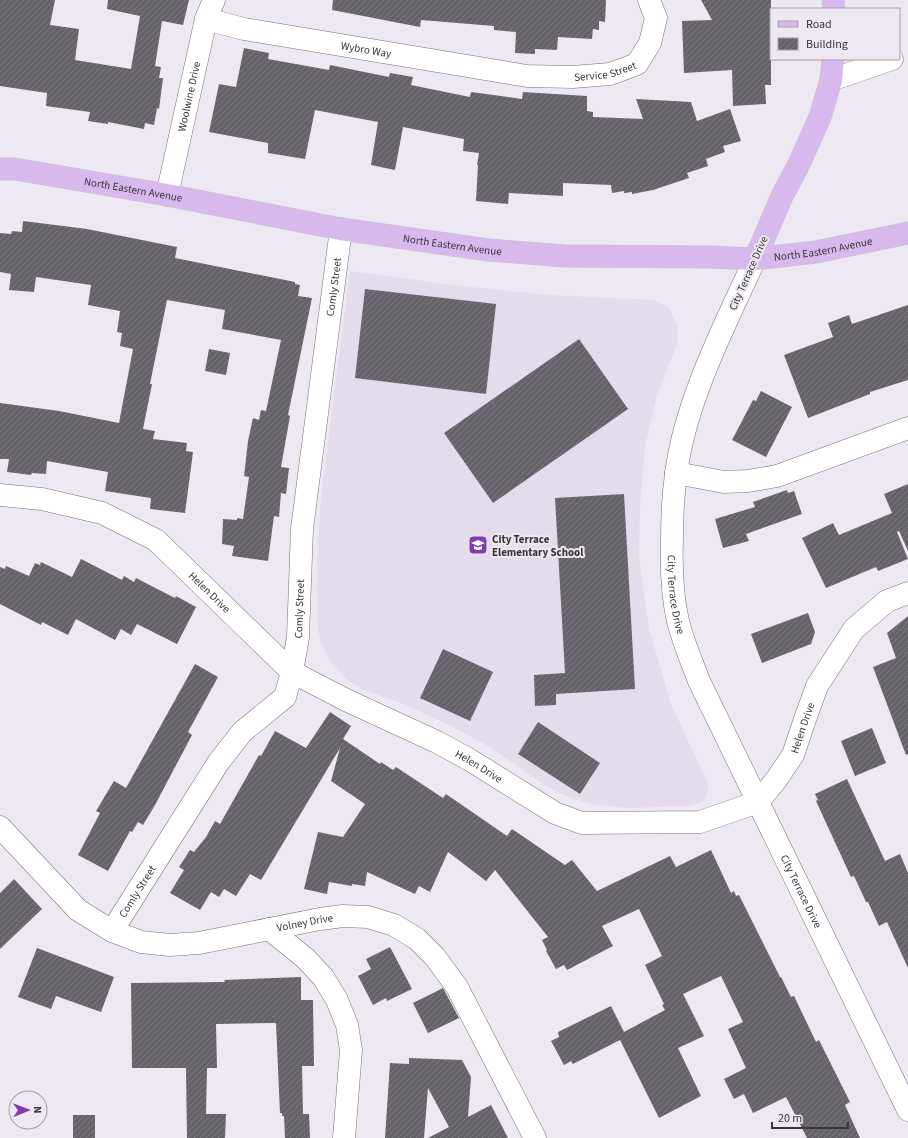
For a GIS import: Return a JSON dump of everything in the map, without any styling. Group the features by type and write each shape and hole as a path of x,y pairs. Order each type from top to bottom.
{"main road":[{"name":"City Terrace Drive","path":"755,259 782,196 798,166 820,117 831,80 833,60"},
{"name":"North Eastern Avenue","path":"0,168 15,169 167,195 342,228 488,250 565,256 710,257 755,259 816,252 908,233"}],"street":[{"name":"Service Street","path":"527,76 573,77 610,74 637,64 650,43 656,18 649,0"},
{"name":"Wybro Way","path":"210,9 244,29 527,76"},
{"name":"Woolwine Drive","path":"167,195 210,9"},
{"path":"831,80 889,60"},
{"name":"Comly Street","path":"112,931 218,763 242,732 285,697 292,672 298,637 302,529 342,228"},
{"name":"City Terrace Drive","path":"755,259 700,382 686,428 676,473 672,521 671,572 678,621 699,681 908,1110"},
{"path":"676,473 724,482 748,481 777,476 908,428"},
{"name":"Helen Drive","path":"0,495 42,499 102,513 156,540 292,672 346,700 437,742 470,760 555,813 582,823 700,822 758,802 776,780 793,755 817,686 854,628 887,601 908,593"},
{"name":"Volney Drive","path":"0,827 78,910 112,931 141,942 170,945 199,943 320,919 343,916 368,917 394,925 417,939 435,957 457,987 534,1138"},
{"path":"270,929 304,958 323,977 337,1000 347,1025 351,1050 344,1138"}],"shaded area":[{"name":"City Terrace Elementary School","path":"350,271 461,286 550,295 654,300 669,308 678,326 677,344 657,395 645,446 640,505 639,558 649,629 671,704 709,786 704,801 691,806 626,808 596,805 571,798 548,787 483,743 449,725 404,704 364,690 346,679 332,664 321,644 318,629 318,532 323,481"}],"building":[{"path":"0,0 55,0 50,25 79,29 75,60 131,69 140,16 107,9 108,0 189,0 183,25 162,21 155,66 161,67 159,78 163,78 159,109 157,108 154,125 145,123 144,129 108,122 108,124 88,121 90,112 46,106 47,93 0,86"},
{"path":"333,0 606,0 605,22 599,21 599,30 593,29 592,39 558,37 557,50 535,49 535,54 515,53 516,32 494,30 494,26 421,20 420,27 332,10"},
{"path":"701,0 771,0 771,85 765,85 766,104 733,106 732,70 684,73 682,21 712,20"},
{"path":"244,48 269,53 268,59 329,70 330,65 389,77 390,73 413,77 411,85 470,97 471,92 522,99 523,92 587,96 587,111 593,112 593,117 643,119 636,99 691,102 697,121 730,109 741,141 723,146 725,152 706,159 708,166 687,173 689,178 653,190 632,194 632,192 624,193 624,191 612,193 611,185 563,183 563,196 509,193 508,204 476,201 477,165 479,153 463,151 464,139 403,127 395,170 371,165 378,122 315,110 305,159 268,153 268,143 209,132 219,84 236,87"},
{"path":"23,221 87,229 177,247 175,258 295,282 295,284 300,285 298,296 312,298 288,415 290,416 281,467 289,468 286,494 281,493 279,517 274,516 268,561 232,556 234,546 222,544 223,519 243,519 249,477 244,476 248,441 253,418 259,420 261,410 266,411 281,340 222,329 225,310 167,300 150,384 152,384 143,429 155,431 153,439 187,443 186,451 193,452 185,513 150,509 151,498 105,491 108,472 47,461 46,474 32,473 31,475 7,472 9,459 0,459 0,403 59,411 119,423 133,349 120,346 122,333 117,332 120,311 88,305 91,285 36,277 34,292 9,290 11,274 0,272 0,233 11,234 12,231 22,232"},
{"path":"365,289 496,304 486,394 355,378"},
{"path":"908,305 908,380 870,392 870,394 808,418 784,355 833,337 828,323 849,315 852,324"},
{"path":"579,339 628,409 493,503 444,433"},
{"path":"209,349 230,353 226,375 205,371"},
{"path":"761,391 792,407 766,457 732,440 753,400 756,401"},
{"path":"908,484 908,551 899,531 897,532 908,559 878,571 876,567 826,588 802,538 833,523 839,535 892,513 884,494"},
{"path":"787,490 788,493 794,491 802,514 746,534 749,541 723,548 715,519 755,507 753,502"},
{"path":"624,494 635,689 556,694 556,705 535,706 534,675 565,673 555,498"},
{"path":"81,559 122,580 124,576 134,582 136,578 175,598 176,596 196,607 177,644 137,624 131,635 121,629 115,640 76,619 68,635 42,622 41,625 0,604 0,567 5,569 6,566 29,576 35,563 40,565 41,562 72,577"},
{"path":"808,613 815,632 811,644 762,663 751,634"},
{"path":"908,616 908,754 906,755 873,667 896,658 887,633"},
{"path":"443,649 493,672 470,721 420,698"},
{"path":"195,664 218,677 188,732 192,735 155,805 143,825 138,822 132,832 130,831 108,871 78,855 100,813 96,811 114,781 126,788"},
{"path":"330,712 351,726 343,739 380,764 381,762 393,770 396,767 443,798 446,794 507,836 512,829 565,865 572,860 597,891 670,856 676,867 711,850 731,893 734,891 736,896 739,895 791,997 794,996 816,1042 819,1040 850,1102 845,1105 860,1138 807,1138 786,1097 753,1113 744,1094 734,1099 724,1079 746,1068 728,1029 743,1022 721,976 683,994 704,1036 678,1048 701,1096 659,1118 620,1040 573,1064 571,1061 564,1065 551,1041 559,1037 558,1032 611,1006 624,1032 665,1010 662,1005 664,1004 645,965 662,956 639,909 602,926 613,946 567,970 564,965 556,969 542,940 548,937 495,870 486,881 448,852 430,892 419,886 415,894 367,872 365,886 352,884 352,886 329,882 327,894 304,889 318,832 343,837 365,804 331,781 340,748 261,880 250,874 236,896 224,889 219,897 211,892 200,910 170,893 184,870 179,867 190,850 194,852 206,837 215,821 220,824 259,755 261,756 275,731 306,748"},
{"path":"538,722 600,763 580,794 518,754"},
{"path":"872,728 886,763 855,776 841,741"},
{"path":"847,779 885,861 900,854 908,873 908,968 887,922 879,926 854,876 851,877 816,801 818,800 815,794"},
{"path":"14,879 42,909 0,949 0,893"},
{"path":"390,947 412,989 387,1001 386,998 373,1005 358,976 371,969 366,959"},
{"path":"37,948 114,977 101,1012 56,996 51,1009 18,997"},
{"path":"301,977 301,1000 313,1000 314,1066 302,1066 303,1114 309,1114 310,1138 285,1138 284,1116 280,1113 276,1023 216,1024 217,1068 207,1068 206,1114 226,1114 225,1138 187,1138 186,1068 132,1068 131,983 225,982 224,980"},
{"path":"443,988 459,1018 428,1033 413,1003"},
{"path":"409,1058 462,1060 471,1077 468,1117 491,1105 508,1138 428,1138 449,1127 428,1088 424,1138 385,1138 390,1063 409,1064"},
{"path":"73,1115 95,1115 95,1138 73,1138"}],"place":[{"name":"City Terrace Elementary School","path":"478,545"}]}
